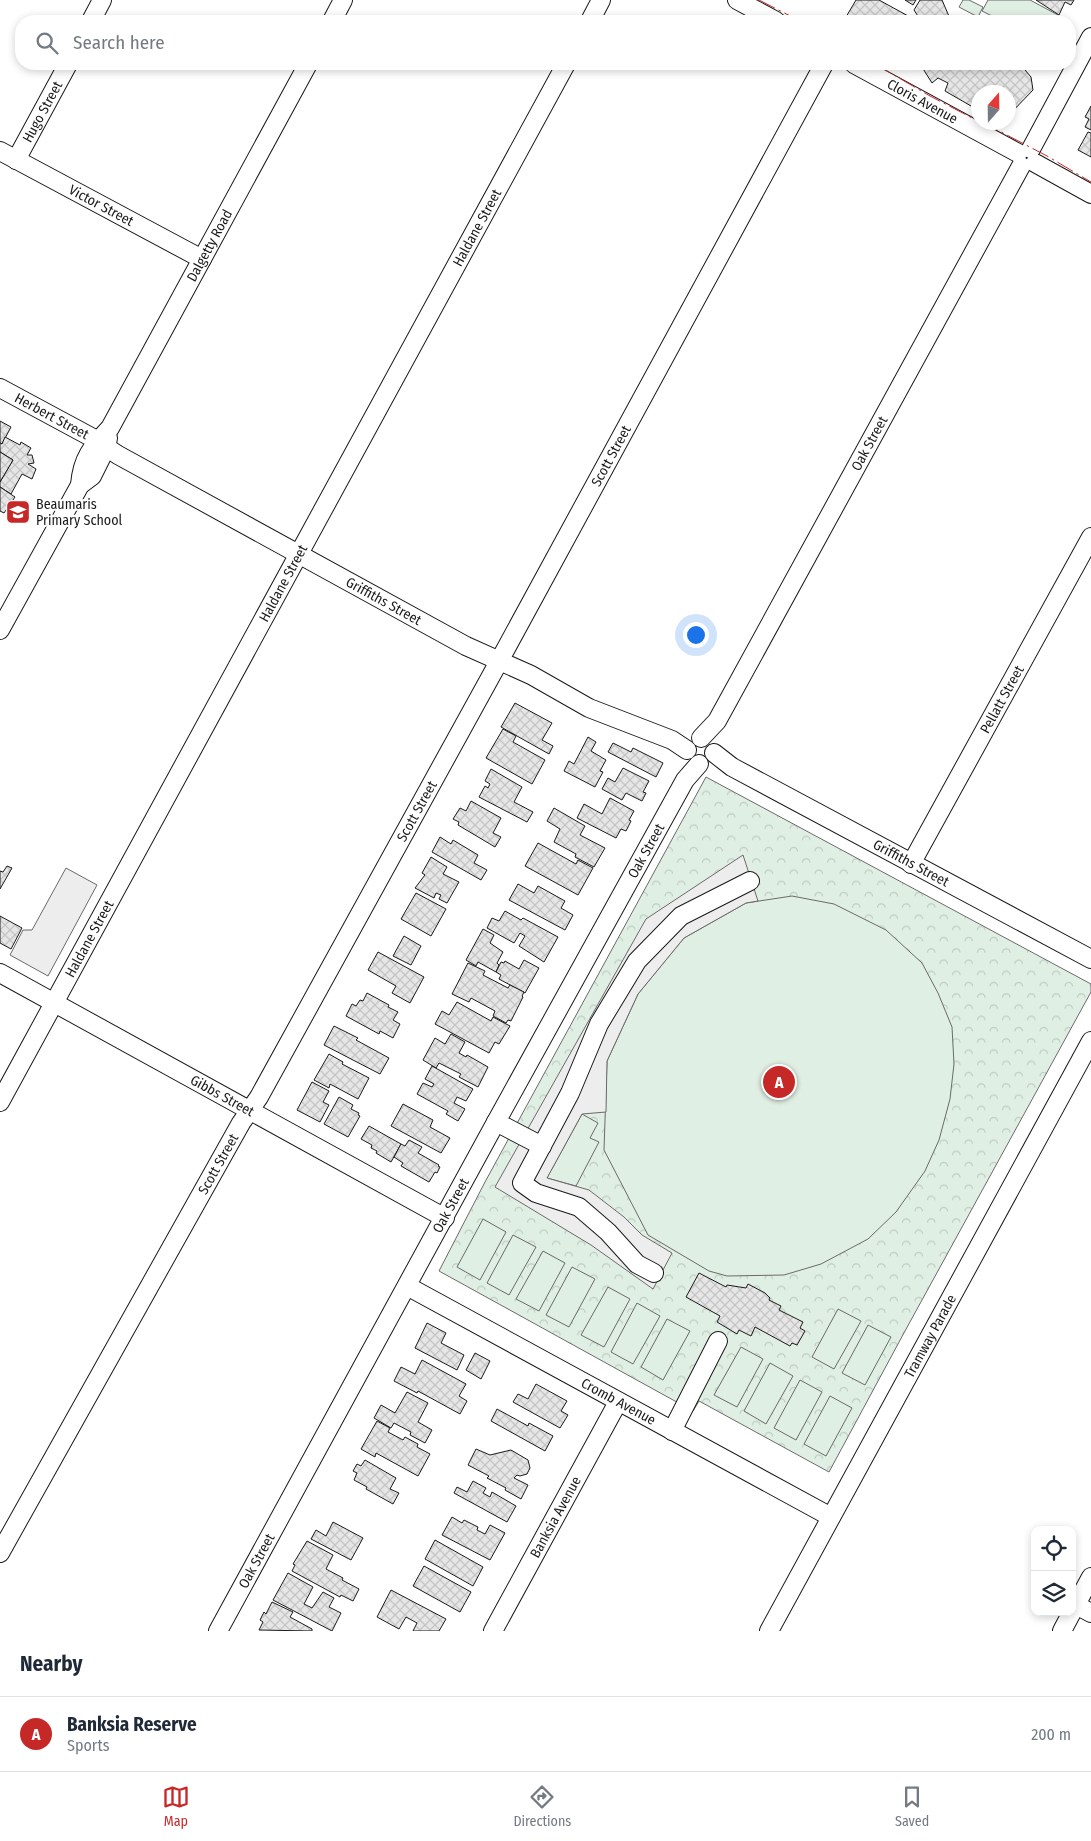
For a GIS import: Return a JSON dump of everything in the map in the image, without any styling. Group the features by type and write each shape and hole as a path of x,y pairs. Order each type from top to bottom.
{"street":[{"path":"93,15 102,0"},
{"path":"335,15 343,0"},
{"path":"593,15 601,0"},
{"path":"737,0 765,15"},
{"name":"Oak Street","path":"1076,65 1091,37"},
{"name":"Hugo Street","path":"16,160 65,70"},
{"name":"Dalgetty Road","path":"0,630 80,485 81,469 102,445 305,70"},
{"name":"Haldane Street","path":"0,1102 563,70"},
{"name":"Scott Street","path":"0,1553 249,1110 259,1097 821,70"},
{"name":"Cloris Avenue","path":"865,70 1091,194"},
{"name":"Oak Street","path":"218,1631 1073,70"},
{"name":"Victor Street","path":"0,151 202,259"},
{"name":"Herbert Street","path":"0,388 102,445"},
{"name":"Griffiths Street","path":"102,445 298,555 466,646 531,675 589,708 700,751 732,767 1091,960"},
{"name":"Pellatt Street","path":"912,864 1091,536"},
{"path":"654,1273 637,1264 608,1232 579,1207 536,1193 522,1183 570,1093 599,1024 637,961 681,916 750,881"},
{"name":"Gibbs Street","path":"0,973 445,1218"},
{"name":"Tramway Parade","path":"770,1631 1091,1041"},
{"path":"496,1122 542,1146"},
{"name":"Cromb Avenue","path":"407,1286 831,1517"},
{"path":"672,1432 718,1341"},
{"name":"Banksia Avenue","path":"493,1631 618,1402"},
{"path":"1062,1631 1078,1610 1091,1577"}],"green space":[{"path":"963,0 969,0 983,7 979,15 974,15 959,7"},
{"path":"988,0 1030,0 1058,15 990,15 982,11"},
{"path":"706,777 1091,984 1091,992 829,1472 699,1401 693,1411 439,1271 485,1182"},
{"path":"792,896 834,904 886,930 922,963 938,993 952,1027 954,1064 950,1099 939,1140 925,1171 896,1212 868,1239 821,1264 784,1275 727,1276 709,1271 648,1235 604,1150 607,1061 638,994 684,938 746,903"},
{"path":"582,1114 598,1123 590,1138 599,1142 576,1186 547,1178"},
{"path":"483,1219 506,1232 480,1280 457,1267"},
{"path":"513,1235 536,1247 509,1295 487,1283"},
{"path":"543,1251 565,1263 539,1311 516,1299"},
{"path":"572,1267 595,1279 569,1327 546,1315"},
{"path":"608,1287 630,1299 604,1347 581,1335"},
{"path":"637,1303 660,1316 633,1364 611,1352"},
{"path":"838,1309 861,1321 834,1369 812,1357"},
{"path":"667,1319 690,1331 663,1380 641,1367"},
{"path":"868,1325 891,1337 865,1385 842,1373"},
{"path":"741,1347 763,1359 737,1407 714,1395"},
{"path":"770,1363 793,1376 766,1424 744,1411"},
{"path":"800,1380 822,1392 796,1440 774,1428"},
{"path":"830,1396 852,1408 826,1456 804,1444"}],"shaded area":[{"path":"743,855 758,901 746,903 684,938 638,994 607,1061 606,1112 582,1114 547,1178 589,1190 624,1217 642,1235 672,1253 653,1289 591,1245 495,1187 646,919"},
{"path":"66,868 97,885 48,976 10,955 23,930 32,930"}],"building":[{"path":"856,0 879,0 906,15 847,15"},
{"path":"905,0 916,0 913,5"},
{"path":"920,0 942,0 948,15 917,15 914,10"},
{"path":"1036,0 1074,0 1071,5 1065,2 1059,15"},
{"path":"924,70 1025,70 1031,77 1033,90 1016,108 1016,85 971,85 971,106 945,91 948,83 938,78 932,83"},
{"path":"1091,106 1091,130 1085,127 1089,119 1085,117"},
{"path":"1088,132 1091,133 1091,157 1078,150"},
{"path":"0,421 11,427 2,444 0,443"},
{"path":"5,437 20,445 21,442 31,448 27,455 32,455 34,463 28,464 36,469 32,479 22,474 11,494 0,487 0,482 13,460 0,452 0,443 2,444"},
{"path":"0,452 13,460 0,482"},
{"path":"0,487 15,497 4,513 0,511"},
{"path":"515,703 552,723 542,740 553,746 549,754 501,727"},
{"path":"503,729 516,736 513,742 545,760 532,784 486,758"},
{"path":"588,737 596,742 591,751 606,760 600,771 603,772 595,787 564,771 569,761 574,764"},
{"path":"613,743 631,752 633,748 663,763 656,777 608,752"},
{"path":"623,768 649,781 643,792 646,793 642,801 626,793 622,800 602,789 608,778 615,782"},
{"path":"491,769 522,787 514,802 533,812 527,822 479,797 485,786 488,788 490,784 485,781"},
{"path":"610,798 634,811 626,831 621,829 616,838 577,818 584,804 602,814"},
{"path":"471,801 501,818 493,833 501,837 495,847 458,825 459,822 453,819 460,808 466,811"},
{"path":"554,808 585,826 580,835 605,848 594,867 575,857 576,854 554,842 560,829 547,821"},
{"path":"440,837 451,844 453,840 478,855 474,863 487,870 481,880 432,852"},
{"path":"538,843 576,864 578,860 593,868 578,895 525,866"},
{"path":"431,857 447,867 443,874 459,882 447,903 439,899 441,895 436,893 434,898 415,888 425,875 422,873"},
{"path":"7,866 12,868 0,889 0,871 3,872"},
{"path":"518,884 534,893 538,886 565,901 561,908 573,915 565,930 509,900"},
{"path":"416,893 446,909 431,936 401,919"},
{"path":"505,911 521,920 523,918 558,937 544,962 519,946 525,936 520,933 514,943 487,928 492,918 499,921"},
{"path":"0,916 22,928 11,949 0,943"},
{"path":"483,929 494,935 490,943 503,952 497,963 499,965 496,972 478,962 476,966 466,960"},
{"path":"404,936 421,946 411,965 393,956"},
{"path":"378,952 424,977 410,1003 392,993 396,986 368,970"},
{"path":"524,960 539,968 525,993 499,979 501,975 496,972 501,962 504,963 505,961 519,969"},
{"path":"468,963 485,971 483,975 508,988 510,985 524,992 511,1021 508,1020 506,1023 493,1016 495,1011 471,998 469,1002 452,994"},
{"path":"367,993 398,1012 393,1020 400,1024 393,1038 380,1031 379,1034 346,1016 352,1004 356,1006 360,1000 363,1001"},
{"path":"457,1002 491,1021 493,1017 510,1026 499,1044 495,1042 489,1053 435,1024 442,1011 449,1015"},
{"path":"334,1026 358,1038 356,1040 389,1058 380,1074 324,1045"},
{"path":"451,1034 465,1042 459,1053 466,1057 467,1055 488,1067 478,1087 459,1077 461,1074 439,1063 436,1068 423,1060 435,1038 445,1044"},
{"path":"329,1054 343,1062 342,1064 369,1078 358,1099 330,1084 329,1088 314,1080"},
{"path":"432,1066 473,1089 466,1101 457,1097 454,1103 465,1109 458,1121 446,1114 448,1111 417,1094 423,1083 432,1087 434,1084 425,1079"},
{"path":"312,1082 329,1091 323,1102 329,1105 320,1122 297,1110"},
{"path":"339,1097 353,1105 351,1109 359,1113 358,1115 360,1116 348,1137 324,1124"},
{"path":"403,1104 433,1120 430,1127 450,1138 441,1153 391,1126"},
{"path":"369,1126 401,1144 391,1162 376,1153 377,1151 371,1148 372,1145 361,1139"},
{"path":"409,1140 422,1147 418,1153 440,1167 429,1182 401,1166 403,1163 394,1157 401,1144 405,1146"},
{"path":"699,1273 726,1287 727,1285 746,1288 748,1284 765,1293 770,1298 769,1300 781,1306 779,1310 803,1322 800,1328 805,1331 797,1345 792,1343 790,1346 755,1327 751,1336 739,1330 737,1334 717,1322 720,1316 686,1297"},
{"path":"427,1323 446,1333 441,1343 464,1355 457,1370 415,1348"},
{"path":"475,1353 490,1361 481,1379 466,1370"},
{"path":"422,1360 466,1384 459,1396 467,1401 460,1414 418,1391 417,1393 394,1381 401,1367 415,1374"},
{"path":"536,1384 567,1401 561,1411 568,1415 560,1428 513,1402 518,1394 528,1399"},
{"path":"407,1392 428,1403 418,1422 432,1430 425,1443 410,1435 411,1432 394,1423 391,1428 374,1418 381,1405 395,1413"},
{"path":"497,1409 528,1426 529,1423 553,1436 545,1451 491,1421"},
{"path":"377,1421 390,1428 388,1432 403,1440 405,1437 418,1444 417,1447 430,1454 418,1476 376,1453 375,1457 361,1449"},
{"path":"476,1449 490,1455 511,1450 528,1460 530,1468 527,1474 517,1475 514,1478 528,1485 521,1499 487,1478 489,1476 468,1465"},
{"path":"365,1460 396,1478 390,1489 399,1493 393,1504 354,1480 357,1473 353,1471 357,1464 361,1466"},
{"path":"473,1481 486,1488 483,1493 490,1497 492,1492 516,1506 507,1522 454,1493 457,1487 467,1492"},
{"path":"452,1517 462,1523 464,1520 478,1527 477,1530 485,1534 490,1525 505,1533 490,1560 442,1535"},
{"path":"333,1522 363,1538 351,1560 311,1539 316,1530 326,1536"},
{"path":"435,1540 483,1567 473,1586 425,1559"},
{"path":"307,1541 333,1555 326,1569 359,1589 353,1601 341,1595 340,1597 292,1571 295,1565 293,1564"},
{"path":"424,1566 471,1592 460,1612 413,1586"},
{"path":"288,1573 313,1587 304,1604 312,1608 323,1592 334,1598 329,1607 341,1613 332,1631 273,1600"},
{"path":"391,1590 446,1619 439,1631 413,1631 417,1623 406,1617 399,1629 377,1617"},
{"path":"272,1602 293,1612 290,1617 312,1629 312,1631 259,1630 263,1622 260,1620 264,1612 266,1614"}],"power":[{"path":"759,0 788,15"},
{"path":"885,70 971,117"},
{"path":"997,130 1091,182"}],"place":[{"name":"Beaumaris Primary School","path":"18,512"},
{"name":"Banksia Reserve","path":"779,1082"}]}
